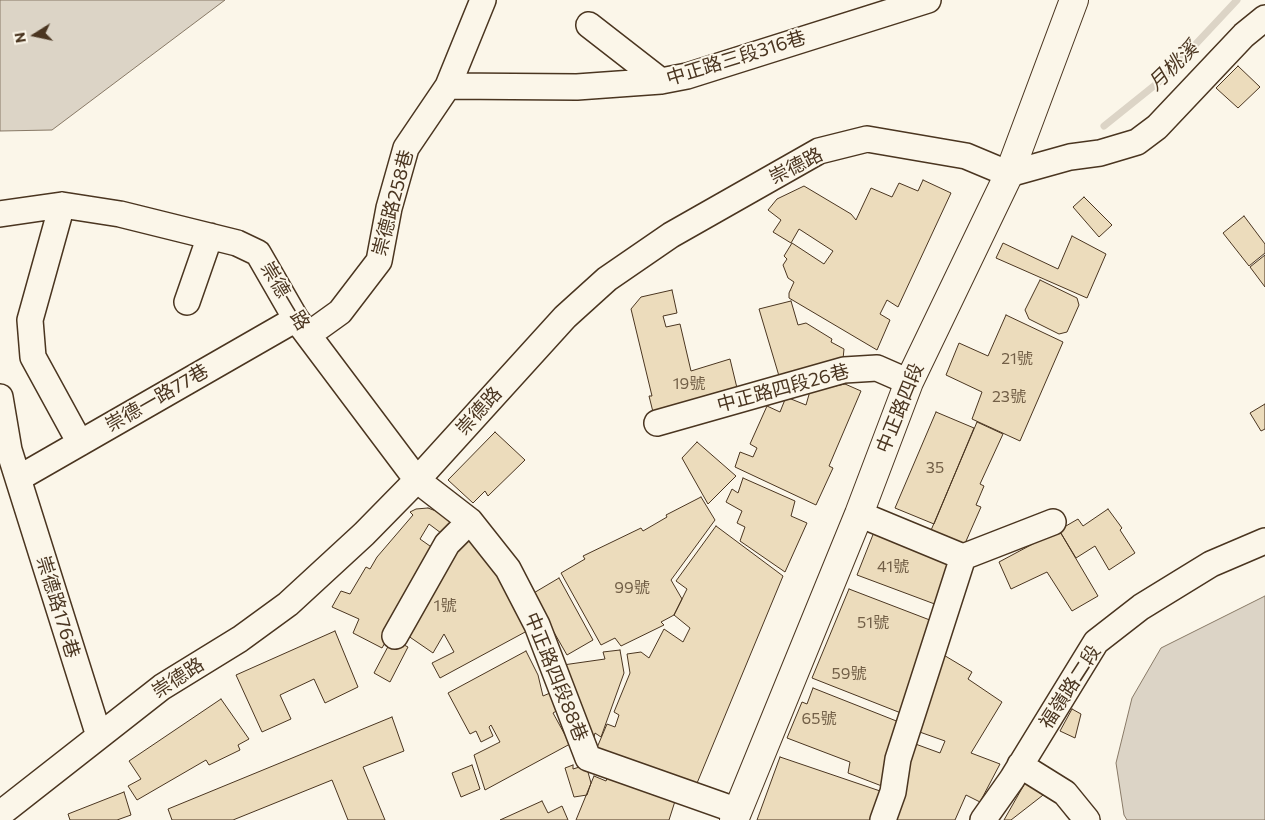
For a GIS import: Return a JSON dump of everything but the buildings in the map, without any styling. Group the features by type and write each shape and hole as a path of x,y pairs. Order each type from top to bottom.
{"main road":[{"name":"中正路四段","path":"736,816 859,514 909,382 1009,174 1074,0"}],"street":[{"name":"崇德路258巷","path":"302,327 340,312 379,261 389,208 406,148 448,86 483,0"},
{"name":"中正路三段316巷","path":"448,86 577,87 661,82 687,76 928,0"},
{"path":"1009,174 1070,157 1100,153 1137,142 1158,127 1244,35 1265,18"},
{"path":"589,25 661,82"},
{"name":"崇德路","path":"0,814 162,687 240,639 288,604 364,534 418,480 565,317 607,279 671,235 819,152 867,139 966,156 1009,174"},
{"path":"62,205 30,320 33,357 80,443"},
{"name":"崇德一路","path":"0,214 62,205 120,214 210,236 237,243 258,253 302,327 418,480"},
{"path":"187,302 210,236"},
{"name":"崇德一路77巷","path":"19,478 80,443 302,327"},
{"name":"中正路四段26巷","path":"657,423 844,370 877,368 909,382"},
{"name":"崇德路176巷","path":"0,397 9,450 99,736"},
{"name":"中正路四段88巷","path":"418,480 470,521 508,569 537,624 588,758 736,816"},
{"path":"859,514 963,556 1053,522"},
{"path":"395,636 447,544 470,521"},
{"name":"福嶺路二段","path":"983,820 1020,765 1096,642 1141,607 1211,564 1265,541"},
{"path":"883,820 893,792 901,750 963,556"},
{"path":"1020,765 1064,793 1087,820"}],"shaded area":[{"path":"0,0 225,0 52,130 0,131"},
{"path":"1265,596 1265,820 1127,820 1124,815 1116,763 1132,698 1161,648"}],"waterway":[{"name":"月桃溪","path":"1104,126 1165,77 1237,0"}]}
